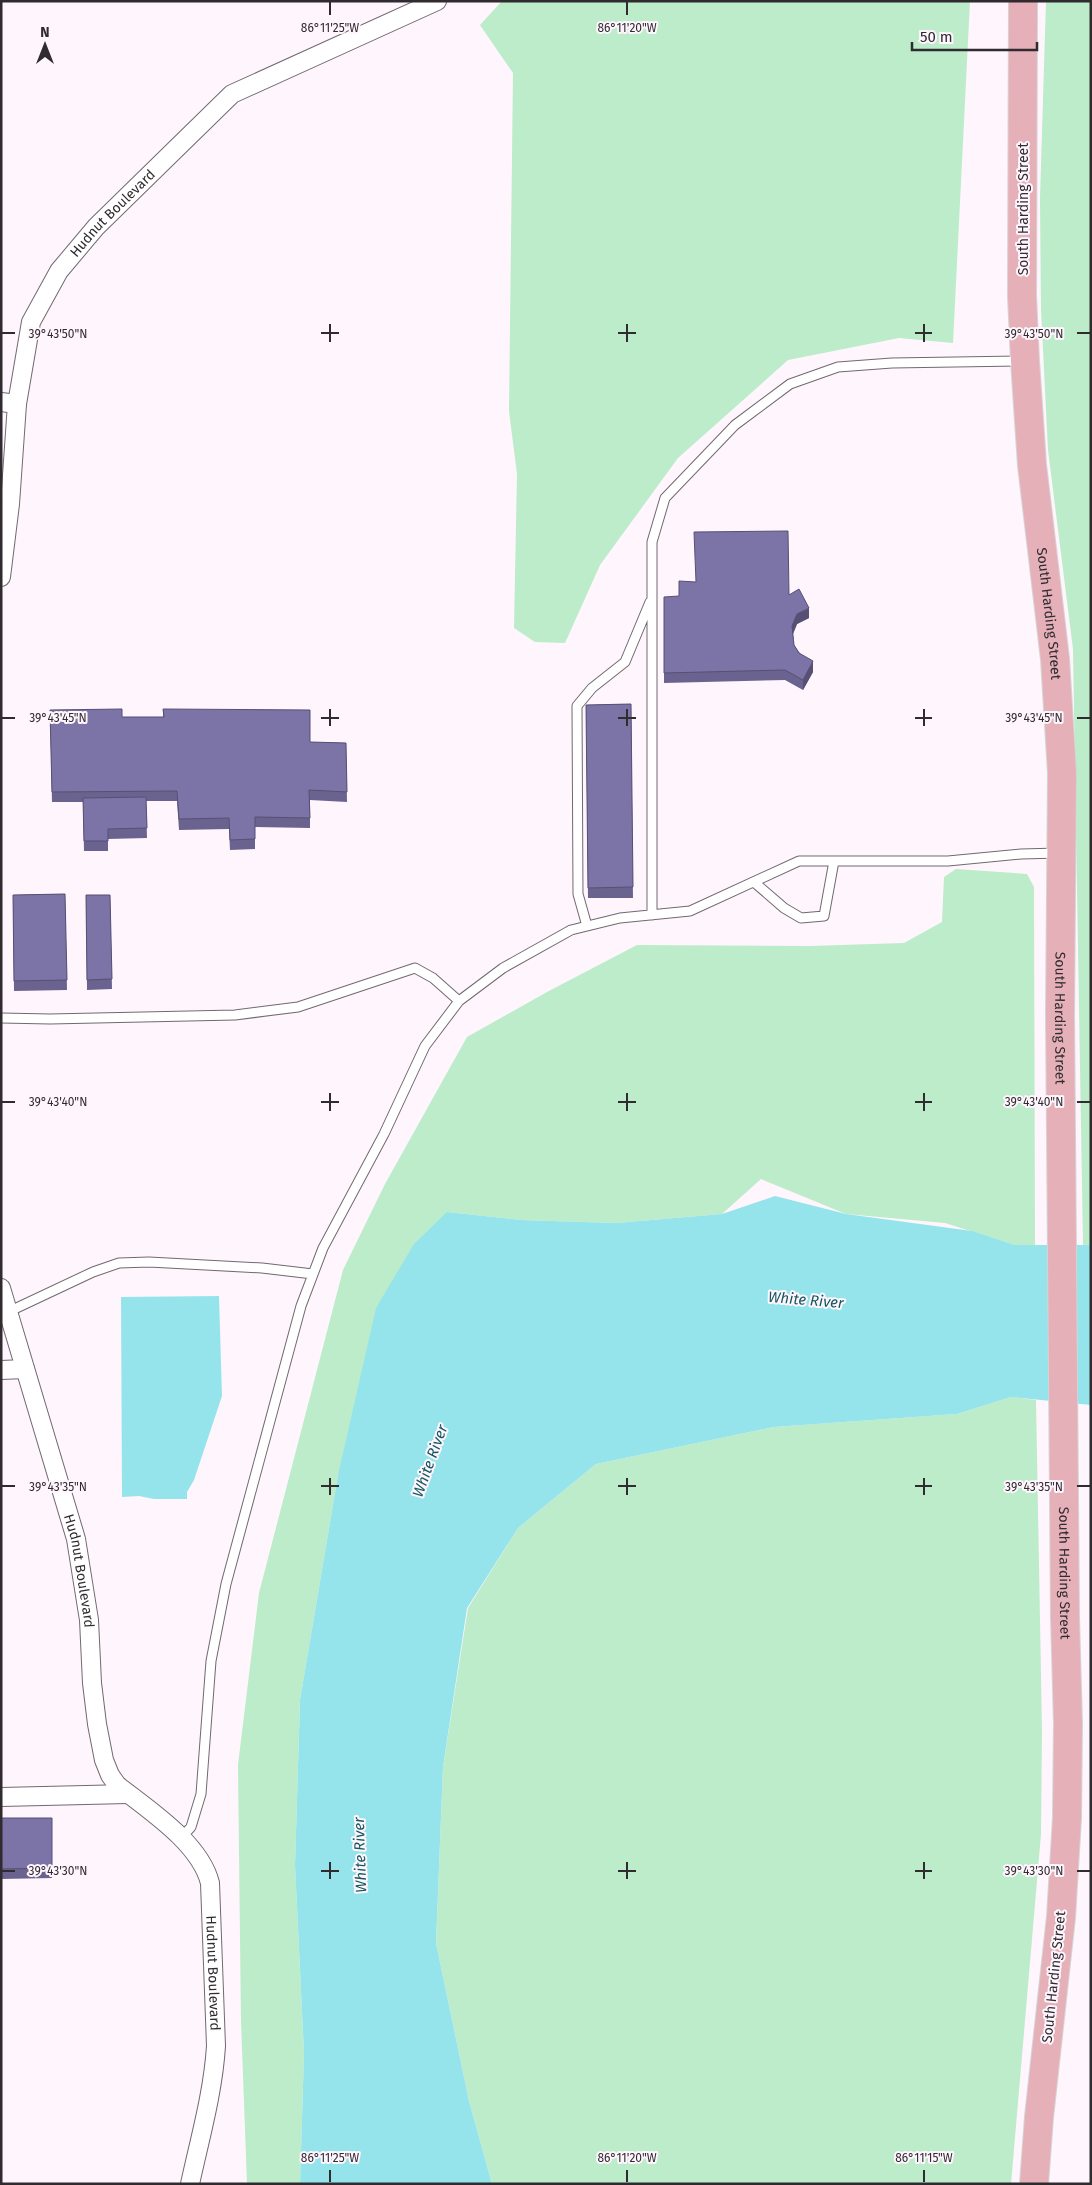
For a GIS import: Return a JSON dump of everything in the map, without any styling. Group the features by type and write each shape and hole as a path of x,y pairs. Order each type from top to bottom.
{"main road":[{"name":"South Harding Street","path":"1023,1 1022,296 1025,361 1032,465 1058,692 1062,773 1060,1014 1064,1617 1068,1724 1065,1856 1034,2184"}],"street":[{"name":"Hudnut Boulevard","path":"1,577 10,504 9,403 31,322 58,271 96,227 232,94 436,1"},
{"name":"Hudnut Boulevard","path":"1,1288 77,1546 89,1620 93,1699 104,1760 110,1775 117,1785 181,1838 203,1866 211,1890 216,2046 210,2093 190,2184"},
{"path":"1,1370 24,1370"},
{"path":"1,1797 128,1794"}],"lane":[{"path":"652,915 652,542 665,498 735,425 790,384 838,367 892,363 1025,361"},
{"path":"586,926 578,894 577,706 592,688 625,662 652,598"},
{"path":"181,1838 191,1827 202,1794 211,1661 226,1584 301,1306 324,1248 384,1134 424,1046 459,1001 503,968 571,930 620,918 690,911 799,861 948,861 1021,854 1062,853"},
{"path":"754,882 784,908 801,918 824,916 834,860"},
{"path":"1,1018 50,1019 235,1015 298,1007 415,968 433,978 459,1001"},
{"path":"8,1312 93,1272 118,1263 149,1262 262,1268 313,1274"}],"green space":[{"path":"502,1 970,1 953,343 899,338 788,360 678,458 600,565 565,643 535,642 514,628 517,474 509,411 513,73 480,25"},
{"path":"1046,1 1091,1 1091,1245 1083,1245 1073,649 1048,450 1041,309 1040,198"},
{"path":"956,869 1027,874 1034,887 1035,1245 1015,1245 945,1223 846,1214 761,1179 722,1214 616,1223 521,1220 447,1212 338,1475 300,1700 295,1865 304,2053 300,2184 247,2184 241,2021 238,1765 259,1593 343,1270 385,1184 467,1037 547,992 637,945 811,946 904,943 942,922 944,877"},
{"path":"1011,1397 1036,1400 1042,1731 1041,1834 1011,2184 492,2184 469,2101 436,1943 443,1767 468,1608 518,1528 596,1464 774,1427 957,1414"}],"water":[{"name":"White River","path":"775,1196 846,1214 972,1231 1015,1245 1091,1245 1091,1405 1011,1397 957,1414 774,1427 596,1464 518,1528 467,1608 443,1767 436,1943 469,2101 492,2184 300,2184 304,2053 295,1865 300,1700 338,1475 376,1308 414,1244 447,1212 521,1220 616,1223 722,1214"},
{"path":"219,1296 222,1396 194,1480 187,1492 187,1499 154,1499 139,1496 122,1497 121,1297"}],"building":[{"path":"788,531 789,595 799,589 809,608 797,614 792,626 794,645 799,653 813,661 803,680 785,670 664,673 664,597 679,596 679,581 696,582 694,532"},
{"path":"631,704 633,887 588,888 586,705"},
{"path":"122,709 122,717 164,717 163,709 310,710 310,742 346,743 347,792 309,790 310,818 255,817 255,839 230,840 229,818 179,819 177,791 52,792 50,710"},
{"path":"146,797 147,828 108,829 108,841 84,841 83,798"},
{"path":"65,894 67,980 14,981 13,895"},
{"path":"86,895 110,895 112,979 87,980"},
{"path":"1,1818 52,1818 52,1868 1,1869"}]}
